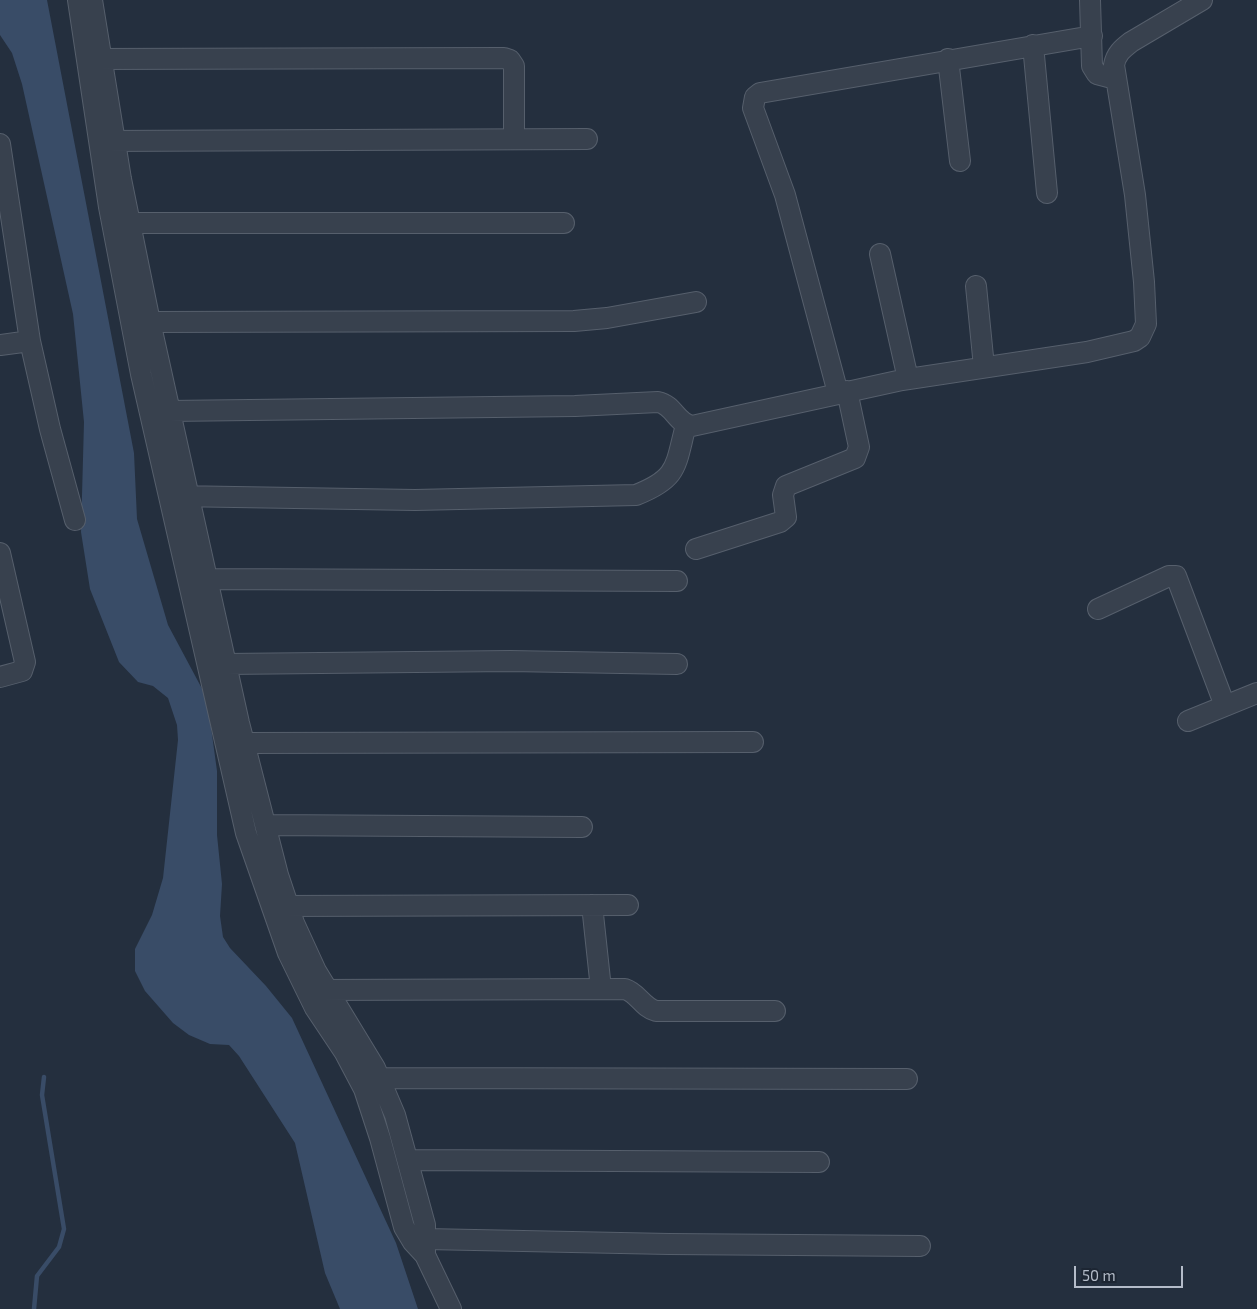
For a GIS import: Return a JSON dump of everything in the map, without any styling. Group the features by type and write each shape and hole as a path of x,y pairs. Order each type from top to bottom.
{"street":[{"path":"78,0 93,59 107,141 141,374 246,833 279,906 380,1078 395,1114 409,1160 425,1247 451,1309"},
{"path":"92,0 93,59"},
{"path":"1090,0 1094,70 1101,76 1116,78"},
{"path":"169,411 574,406 658,402 670,407 686,425 700,425 842,392 908,379 1087,352 1140,338 1144,331 1144,282 1135,195 1116,78 1116,57 1121,49 1202,0"},
{"path":"696,549 780,522 786,517 783,495 786,486 855,458 859,447 785,195 753,108 754,97 760,93 822,81 1092,36"},
{"path":"1033,45 1047,193"},
{"path":"93,59 504,58 510,60 514,66 514,139"},
{"path":"948,59 960,161"},
{"path":"107,141 587,139"},
{"path":"107,141 130,223 188,496 244,743 265,825 288,953 315,1008 345,1053 364,1089 380,1138 404,1227 413,1242 425,1247 659,1244 920,1246"},
{"path":"0,144 30,341 50,429 75,520"},
{"path":"130,223 564,223"},
{"path":"880,254 908,379"},
{"path":"976,286 984,367"},
{"path":"150,322 574,321 617,316 696,302"},
{"path":"0,345 30,341"},
{"path":"168,496 415,500 636,494 654,488 669,478 675,465 686,425"},
{"path":"0,554 25,662 22,671 0,677"},
{"path":"1098,609 1169,576 1176,576 1226,706"},
{"path":"207,579 677,581"},
{"path":"226,664 510,661 677,664"},
{"path":"1188,721 1257,692"},
{"path":"244,743 753,742"},
{"path":"265,825 582,827"},
{"path":"592,905 601,989"},
{"path":"279,906 628,905"},
{"path":"306,990 630,990 648,1008 656,1011 775,1010"},
{"path":"380,1078 907,1079"},
{"path":"409,1160 818,1162"}],"water":[{"path":"0,0 47,0 134,453 137,519 168,625 207,698 217,771 217,835 222,884 220,916 223,937 230,948 266,986 292,1018 396,1243 418,1309 340,1309 325,1273 295,1143 239,1056 229,1045 210,1044 189,1035 173,1023 145,991 135,971 135,949 152,915 163,878 178,740 177,725 168,698 153,686 138,682 119,662 90,589 81,532 84,422 73,314 22,84 12,53 0,35"}],"waterway":[{"path":"34,1309 37,1276 59,1247 64,1229 42,1095 44,1077"}]}
